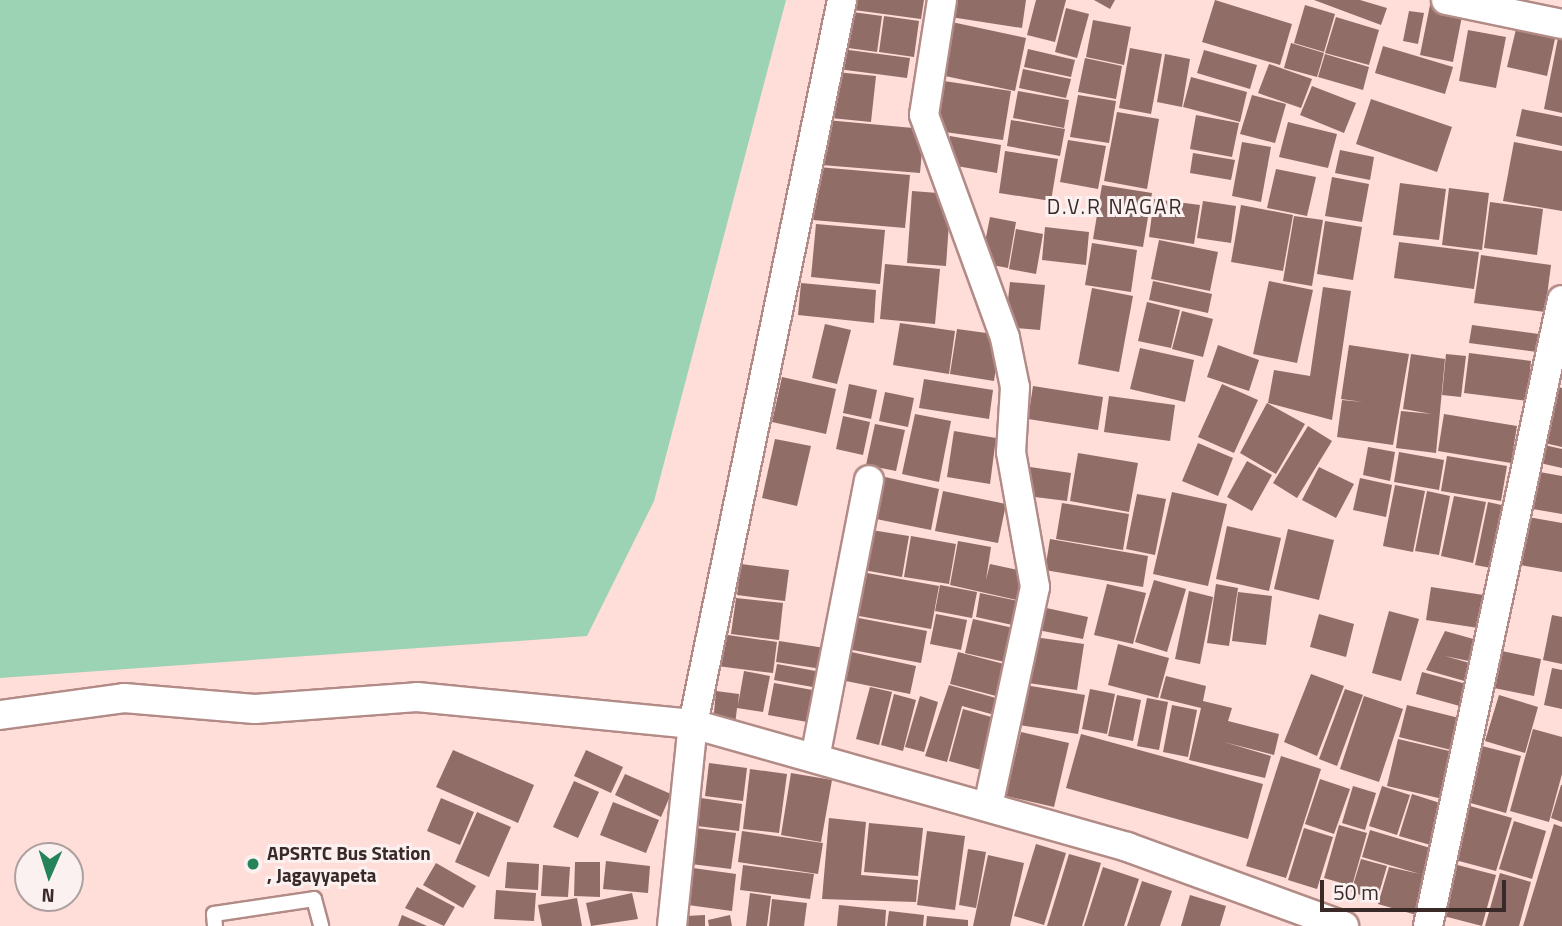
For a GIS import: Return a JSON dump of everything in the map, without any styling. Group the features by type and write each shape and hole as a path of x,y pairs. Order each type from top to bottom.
{"street":[{"path":"672,926 693,724 842,0"},
{"path":"942,0 923,115 1005,338 1015,387 1011,452 1035,587 988,807"},
{"path":"1446,0 1562,24"},
{"path":"1428,926 1562,300"},
{"path":"815,758 869,480"},
{"path":"0,715 124,698 256,709 417,696 693,724 1127,847 1344,926"}],"lane":[{"path":"215,926 214,914 314,899 321,926"}],"shaded area":[{"path":"0,0 786,0 654,501 587,636 0,678"}],"building":[{"path":"855,0 924,0 921,19 854,10"},
{"path":"947,0 1026,0 1022,28 944,16"},
{"path":"1036,0 1066,0 1055,42 1027,35"},
{"path":"1094,0 1115,0 1110,9"},
{"path":"1215,0 1292,24 1280,65 1202,42"},
{"path":"1314,0 1360,0 1387,8 1381,25"},
{"path":"1431,0 1464,6 1453,62 1420,55"},
{"path":"1305,5 1335,14 1324,52 1294,43"},
{"path":"1066,8 1089,14 1077,58 1055,52"},
{"path":"845,11 882,16 877,52 841,47"},
{"path":"1409,11 1424,13 1418,44 1403,41"},
{"path":"884,16 919,21 914,57 879,52"},
{"path":"1336,17 1379,30 1369,65 1325,53"},
{"path":"1093,20 1131,27 1124,65 1086,57"},
{"path":"947,21 1026,38 1015,91 936,74"},
{"path":"1517,25 1556,34 1547,76 1507,67"},
{"path":"1468,30 1506,37 1496,88 1459,81"},
{"path":"1558,38 1562,39 1562,113 1544,109"},
{"path":"1291,43 1324,53 1317,77 1284,68"},
{"path":"1383,46 1453,67 1445,94 1375,73"},
{"path":"1130,48 1162,54 1151,114 1119,108"},
{"path":"841,49 910,58 907,78 838,69"},
{"path":"1028,49 1075,60 1071,77 1024,67"},
{"path":"1204,50 1257,65 1250,89 1197,73"},
{"path":"1165,54 1190,59 1182,107 1157,102"},
{"path":"1325,54 1369,67 1363,90 1318,77"},
{"path":"1085,58 1122,66 1116,99 1078,92"},
{"path":"1269,64 1312,79 1301,108 1258,93"},
{"path":"1023,69 1071,79 1066,98 1019,88"},
{"path":"836,72 876,76 871,122 831,118"},
{"path":"1191,77 1247,92 1240,122 1183,107"},
{"path":"937,80 1011,91 1003,140 930,130"},
{"path":"1312,86 1356,103 1344,133 1300,115"},
{"path":"1018,91 1069,100 1064,128 1013,118"},
{"path":"1078,95 1116,101 1109,143 1070,137"},
{"path":"1252,95 1286,104 1275,143 1240,134"},
{"path":"1371,99 1452,127 1437,172 1356,144"},
{"path":"1522,109 1562,117 1562,146 1516,136"},
{"path":"1117,112 1159,119 1147,189 1104,181"},
{"path":"1196,115 1239,123 1232,157 1190,149"},
{"path":"826,120 924,129 920,173 822,165"},
{"path":"1011,120 1065,129 1060,156 1007,146"},
{"path":"1288,122 1337,134 1328,168 1279,157"},
{"path":"950,136 1001,145 997,173 945,164"},
{"path":"1068,140 1106,146 1098,189 1060,182"},
{"path":"1242,142 1271,147 1261,202 1232,196"},
{"path":"1514,142 1562,151 1562,211 1503,201"},
{"path":"1340,150 1374,157 1370,180 1335,173"},
{"path":"1005,151 1058,159 1051,201 999,193"},
{"path":"1193,153 1235,160 1231,180 1190,173"},
{"path":"818,167 910,175 905,228 813,220"},
{"path":"1276,169 1316,177 1307,216 1267,208"},
{"path":"1332,177 1369,184 1362,222 1325,216"},
{"path":"1400,183 1446,189 1439,240 1393,235"},
{"path":"1102,185 1152,193 1143,247 1093,239"},
{"path":"1449,188 1489,193 1482,250 1442,245"},
{"path":"912,191 951,194 946,266 907,263"},
{"path":"1154,199 1200,205 1194,244 1149,237"},
{"path":"1203,201 1236,206 1231,243 1197,238"},
{"path":"1490,202 1543,209 1537,255 1484,248"},
{"path":"1241,205 1293,215 1283,271 1231,262"},
{"path":"1294,216 1323,220 1312,286 1283,281"},
{"path":"990,217 1016,222 1008,268 981,263"},
{"path":"1325,221 1362,227 1353,280 1317,274"},
{"path":"816,224 885,230 880,284 811,277"},
{"path":"1045,227 1089,232 1086,265 1042,260"},
{"path":"1016,229 1043,234 1036,274 1009,269"},
{"path":"1159,240 1218,252 1210,291 1151,279"},
{"path":"1399,242 1479,252 1474,289 1394,278"},
{"path":"1092,243 1137,250 1131,292 1085,285"},
{"path":"1481,255 1551,265 1545,312 1474,303"},
{"path":"885,264 940,269 935,324 880,319"},
{"path":"1153,281 1212,294 1208,313 1149,300"},
{"path":"1269,281 1313,290 1297,363 1253,354"},
{"path":"1010,282 1045,285 1040,330 1005,327"},
{"path":"801,283 876,290 874,323 798,315"},
{"path":"1323,287 1351,291 1332,420 1268,403 1274,370 1310,376"},
{"path":"1092,288 1133,296 1119,372 1078,364"},
{"path":"1147,302 1180,310 1171,348 1138,341"},
{"path":"1182,311 1213,319 1203,357 1172,349"},
{"path":"900,323 955,331 949,374 893,365"},
{"path":"825,324 851,330 837,384 812,378"},
{"path":"1472,325 1539,334 1537,352 1469,343"},
{"path":"957,329 1001,335 994,381 950,374"},
{"path":"1218,345 1259,360 1249,391 1207,377"},
{"path":"1349,345 1409,354 1393,445 1337,437 1342,400 1363,402 1341,399"},
{"path":"1140,348 1194,360 1185,402 1130,389"},
{"path":"1469,353 1531,361 1527,401 1464,393"},
{"path":"1411,354 1445,359 1436,453 1396,448 1401,411 1432,414 1403,409"},
{"path":"1446,354 1466,356 1461,397 1442,395"},
{"path":"782,377 836,389 826,434 772,422"},
{"path":"924,379 993,390 989,419 919,408"},
{"path":"849,384 877,390 871,419 843,413"},
{"path":"1222,384 1258,400 1234,453 1198,437"},
{"path":"1549,385 1562,388 1562,447 1536,441"},
{"path":"1033,386 1103,397 1098,430 1028,419"},
{"path":"885,392 914,398 908,427 879,421"},
{"path":"1109,396 1175,405 1170,441 1104,432"},
{"path":"1267,403 1305,424 1276,474 1240,453"},
{"path":"915,414 951,421 939,482 902,474"},
{"path":"1444,414 1517,426 1511,463 1438,451"},
{"path":"843,416 870,422 863,455 836,449"},
{"path":"875,424 905,430 896,471 866,465"},
{"path":"1308,426 1332,441 1297,498 1273,483"},
{"path":"954,431 996,438 990,484 947,477"},
{"path":"775,439 811,446 797,506 762,498"},
{"path":"1198,443 1233,458 1218,496 1182,481"},
{"path":"1535,443 1562,449 1562,468 1531,461"},
{"path":"1368,447 1395,452 1390,481 1363,475"},
{"path":"1399,452 1444,460 1439,490 1394,482"},
{"path":"1078,453 1138,463 1129,512 1070,501"},
{"path":"1447,456 1507,466 1501,501 1441,491"},
{"path":"1247,461 1272,475 1252,511 1227,497"},
{"path":"1030,467 1071,473 1067,501 1027,496"},
{"path":"1319,467 1354,484 1336,518 1302,500"},
{"path":"1534,471 1562,476 1562,514 1527,508"},
{"path":"885,477 939,489 931,530 876,519"},
{"path":"1360,478 1392,485 1386,517 1353,510"},
{"path":"1395,485 1425,491 1413,552 1383,546"},
{"path":"943,491 1006,504 998,543 935,531"},
{"path":"1427,491 1450,496 1439,555 1415,551"},
{"path":"1172,492 1227,504 1208,586 1153,574"},
{"path":"1137,494 1166,499 1155,555 1126,549"},
{"path":"1454,496 1486,502 1473,563 1441,556"},
{"path":"1488,502 1510,507 1497,569 1475,565"},
{"path":"1062,503 1129,514 1123,550 1056,539"},
{"path":"1528,517 1562,523 1562,572 1520,565"},
{"path":"1227,526 1281,538 1269,591 1216,579"},
{"path":"865,529 909,536 902,577 858,569"},
{"path":"1288,529 1334,540 1319,600 1274,589"},
{"path":"911,536 956,544 949,584 904,577"},
{"path":"1050,539 1148,556 1143,587 1045,570"},
{"path":"958,541 991,547 986,580 990,564 1027,572 1021,601 950,585"},
{"path":"741,564 789,570 785,601 737,595"},
{"path":"856,571 939,586 931,629 848,614"},
{"path":"1154,580 1186,589 1167,652 1135,642"},
{"path":"1107,584 1146,593 1133,644 1094,635"},
{"path":"1216,584 1238,588 1229,646 1207,643"},
{"path":"940,585 977,592 972,618 935,611"},
{"path":"1431,587 1490,596 1485,629 1426,620"},
{"path":"1189,591 1213,597 1200,664 1175,659"},
{"path":"1238,592 1272,596 1266,645 1232,641"},
{"path":"980,593 1023,602 1017,626 976,617"},
{"path":"736,598 783,603 779,640 731,634"},
{"path":"1037,606 1088,617 1083,639 1033,629"},
{"path":"1389,611 1419,619 1401,681 1372,673"},
{"path":"936,614 967,620 961,650 930,644"},
{"path":"1319,614 1354,624 1346,657 1310,647"},
{"path":"1552,615 1562,617 1562,664 1543,660"},
{"path":"848,616 927,631 921,663 842,648"},
{"path":"973,619 1018,629 1009,663 965,653"},
{"path":"1445,631 1484,642 1478,663 1445,656 1480,666 1475,684 1426,670"},
{"path":"721,634 777,642 773,673 717,666"},
{"path":"1034,637 1084,644 1077,690 1028,683"},
{"path":"779,641 825,648 822,669 776,662"},
{"path":"1118,644 1169,658 1158,698 1108,685"},
{"path":"842,650 916,666 910,694 836,679"},
{"path":"1497,650 1541,659 1534,696 1489,687"},
{"path":"958,652 1004,664 996,696 950,684"},
{"path":"777,664 821,672 818,688 774,680"},
{"path":"1552,668 1562,670 1562,709 1544,705"},
{"path":"744,671 770,676 763,712 737,708 735,725 713,723 716,691 739,694 738,705"},
{"path":"1422,672 1474,686 1467,708 1416,694"},
{"path":"1311,674 1344,686 1317,756 1284,742"},
{"path":"1166,676 1206,686 1203,701 1232,708 1228,721 1279,734 1274,755 1224,742 1271,756 1265,778 1189,760 1201,708 1160,698"},
{"path":"774,683 818,691 813,723 768,715"},
{"path":"949,685 996,698 991,714 962,706 947,762 925,756"},
{"path":"1025,685 1085,695 1078,734 1019,725"},
{"path":"870,687 892,692 879,745 856,739"},
{"path":"1090,689 1115,694 1107,734 1082,729"},
{"path":"1345,689 1363,695 1337,766 1319,759"},
{"path":"894,694 916,700 903,751 881,745"},
{"path":"1117,695 1141,700 1133,741 1108,736"},
{"path":"1499,695 1538,707 1525,753 1485,741"},
{"path":"920,696 938,702 924,752 905,747"},
{"path":"1364,696 1403,709 1379,782 1340,769"},
{"path":"1147,698 1168,702 1159,750 1137,746"},
{"path":"1172,705 1197,710 1188,757 1163,752"},
{"path":"1407,705 1467,720 1459,752 1399,737"},
{"path":"963,709 995,718 981,770 949,761"},
{"path":"1533,729 1562,737 1562,774 1549,822 1510,811"},
{"path":"1021,732 1069,743 1054,807 1006,796"},
{"path":"1081,734 1263,784 1248,839 1066,788"},
{"path":"1398,739 1458,753 1447,800 1387,786"},
{"path":"1482,746 1521,756 1506,813 1467,802"},
{"path":"453,750 534,785 518,823 436,787"},
{"path":"586,750 623,767 611,793 574,776"},
{"path":"1281,756 1321,769 1286,878 1246,866"},
{"path":"709,763 747,768 743,801 705,796"},
{"path":"750,769 787,774 779,833 743,829"},
{"path":"791,773 832,780 821,842 781,835"},
{"path":"625,774 671,794 661,817 615,795"},
{"path":"1320,779 1350,789 1334,834 1305,824"},
{"path":"574,781 599,792 578,838 553,827"},
{"path":"1562,785 1562,822 1551,818"},
{"path":"1353,786 1376,793 1365,830 1342,823"},
{"path":"1382,786 1410,795 1397,835 1369,826"},
{"path":"1412,794 1446,805 1434,846 1399,836"},
{"path":"441,798 474,812 460,845 427,831"},
{"path":"701,798 742,804 739,831 697,826"},
{"path":"613,802 659,820 646,853 600,835"},
{"path":"1463,804 1512,818 1496,871 1448,858"},
{"path":"477,812 511,827 489,877 455,862"},
{"path":"829,818 866,822 861,875 918,880 916,902 822,899"},
{"path":"1514,821 1546,831 1532,879 1499,869"},
{"path":"869,823 923,828 918,876 864,872"},
{"path":"1554,824 1562,827 1562,926 1523,926"},
{"path":"1339,825 1367,833 1352,886 1324,878"},
{"path":"696,828 736,833 731,869 691,864"},
{"path":"1304,828 1333,837 1317,889 1288,880"},
{"path":"1370,830 1437,850 1420,916 1378,904 1389,867 1420,874 1362,857"},
{"path":"742,831 823,843 818,874 738,862"},
{"path":"927,831 965,836 955,910 917,905"},
{"path":"1036,844 1066,853 1044,925 1014,916"},
{"path":"968,849 986,852 976,908 959,905"},
{"path":"1069,854 1101,863 1082,926 1047,926"},
{"path":"988,855 1024,863 1010,926 973,926"},
{"path":"1361,859 1387,866 1377,900 1351,892"},
{"path":"606,861 650,866 648,893 603,889"},
{"path":"507,862 539,864 538,890 505,888"},
{"path":"575,862 600,862 600,897 574,896"},
{"path":"1446,862 1496,875 1482,926 1432,913"},
{"path":"436,863 476,886 463,908 423,885"},
{"path":"543,865 570,867 568,897 541,896"},
{"path":"743,865 814,874 810,899 740,890"},
{"path":"1103,867 1139,879 1124,926 1084,926"},
{"path":"693,868 736,874 732,911 688,905"},
{"path":"1500,873 1531,882 1519,926 1485,926"},
{"path":"1142,881 1172,891 1160,926 1127,926"},
{"path":"417,887 455,907 444,926 405,908"},
{"path":"496,890 536,893 534,921 494,919"},
{"path":"632,893 638,919 591,926 586,903"},
{"path":"750,893 771,896 767,926 746,926"},
{"path":"1190,895 1226,906 1220,926 1181,926"},
{"path":"577,898 582,926 542,926 538,905"},
{"path":"772,899 807,903 804,926 769,926"},
{"path":"839,905 886,910 885,926 837,926"},
{"path":"889,911 924,915 923,926 887,926"},
{"path":"402,915 427,926 398,926"},
{"path":"705,915 705,926 686,926 686,916"},
{"path":"730,915 732,926 709,926 708,920"},
{"path":"927,916 968,920 968,926 926,926"}],"place":[{"name":"APSRTC Bus Station , Jagayyapeta","path":"253,864"}],"district":[{"name":"D.V.R NAGAR","path":"1115,206"}]}
